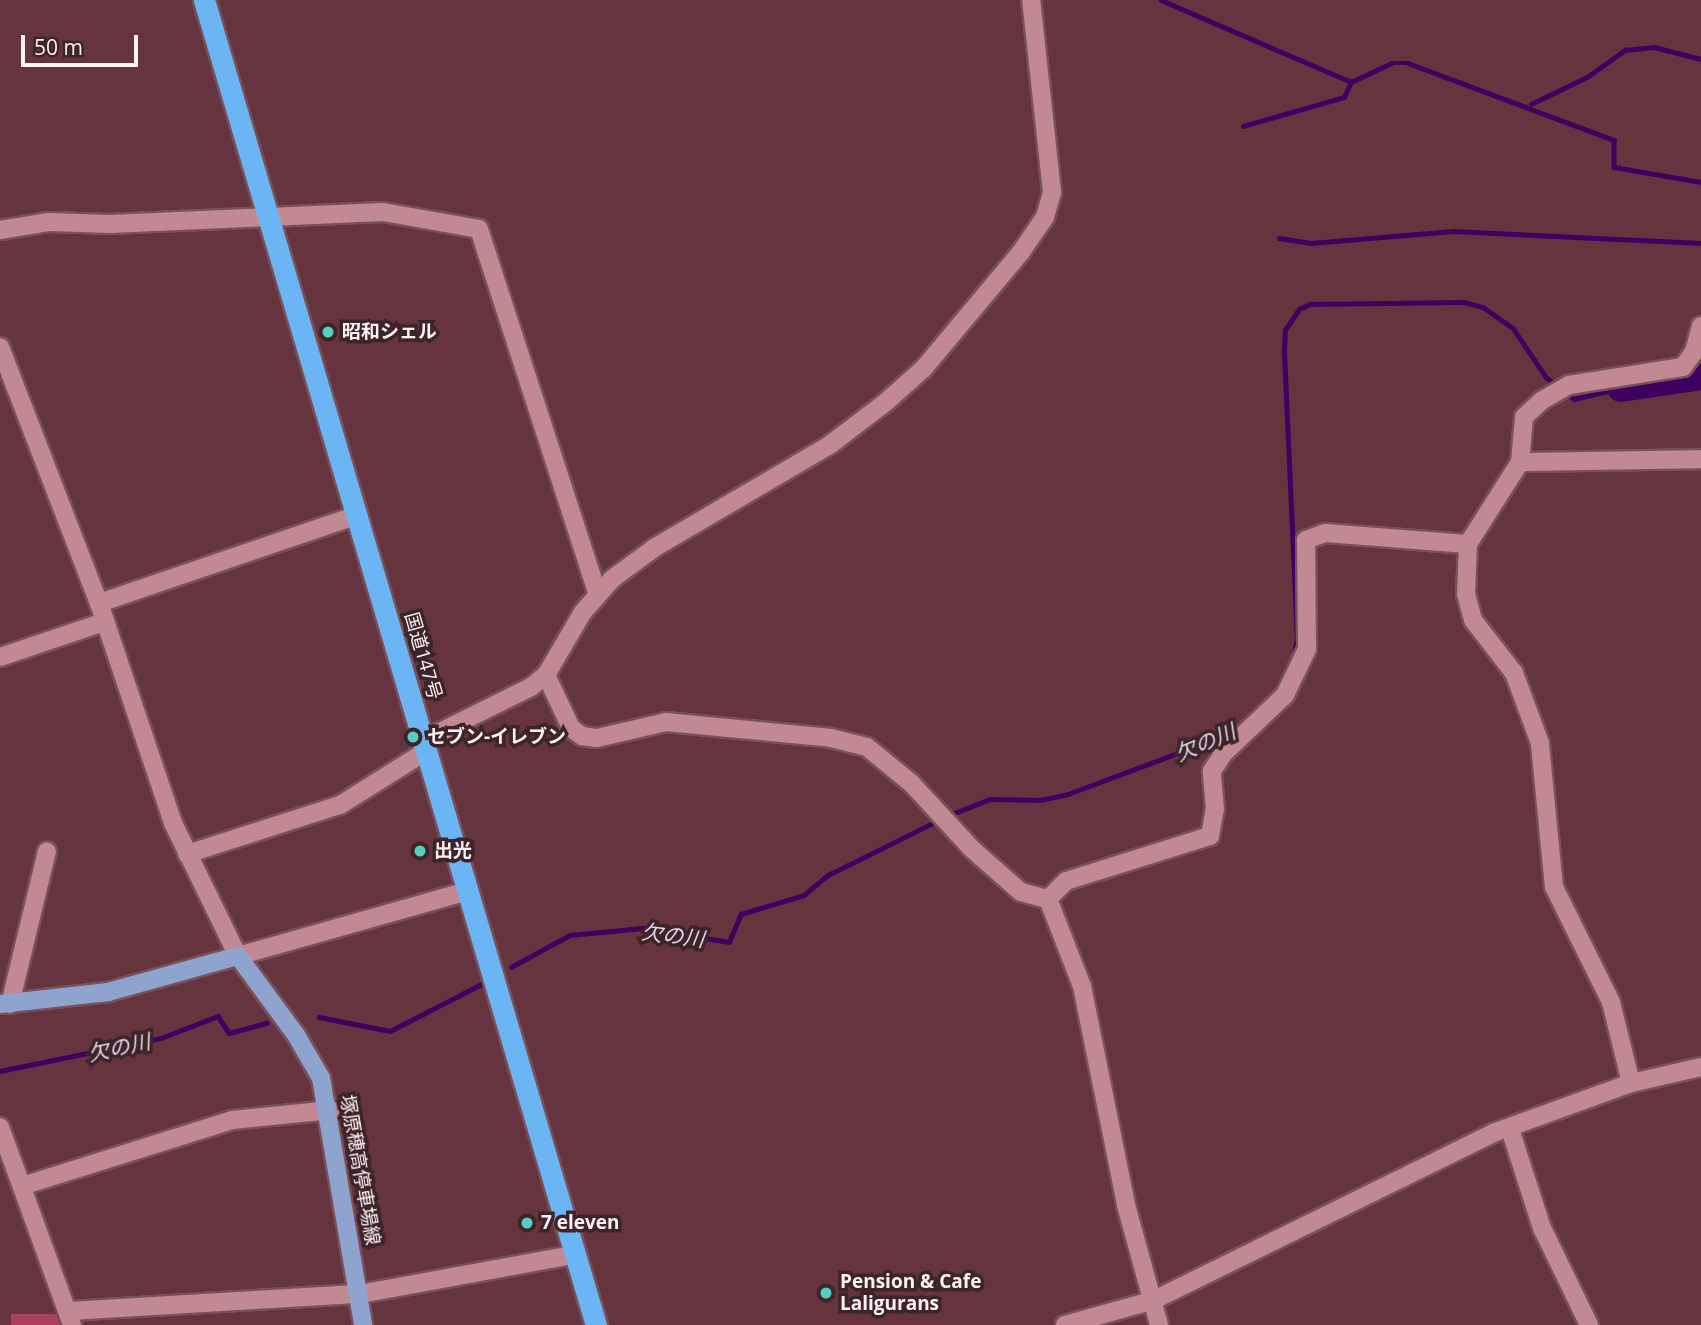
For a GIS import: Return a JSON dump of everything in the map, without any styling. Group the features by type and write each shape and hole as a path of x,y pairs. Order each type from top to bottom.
{"highway":[{"name":"国道147号","path":"204,0 425,745 572,1255 596,1325"}],"main road":[{"path":"5,1004 108,992 238,956"},
{"name":"塚原穂高停車場線","path":"238,956 312,1060 330,1110 363,1325"}],"street":[{"path":"187,854 340,805 425,745 498,706 546,675 597,593 653,548 860,422 924,368 1021,252 1045,217 1052,192 1031,0"},
{"path":"0,230 49,222 110,224 391,212 479,229 597,593"},
{"path":"1631,1083 1611,1002 1554,887 1540,743 1514,673 1473,620 1466,594 1468,544 1520,462 1524,417 1562,389 1683,367 1694,352 1701,326"},
{"path":"1,354 99,603 187,854 238,956 467,891"},
{"path":"1520,462 1701,459"},
{"path":"99,603 357,515"},
{"path":"1048,899 1066,881 1210,836 1215,809 1212,771 1223,754 1285,695 1307,649 1306,540 1325,533 1468,544"},
{"path":"0,657 104,622"},
{"path":"546,675 571,728 582,736 597,738 666,722 831,738 880,755 945,822 1021,892 1048,899"},
{"path":"5,1004 47,851"},
{"path":"1048,899 1082,986 1126,1205 1144,1281 1154,1300 1159,1325"},
{"path":"1065,1325 1154,1300 1341,1211 1450,1151 1631,1083 1701,1067"},
{"path":"22,1186 232,1120 330,1110"},
{"path":"0,1127 71,1318 360,1294 572,1255"},
{"path":"1510,1129 1542,1228 1589,1325"}],"shaded area":[{"path":"11,1314 65,1314 65,1325 11,1325"}],"waterway":[{"path":"1161,0 1351,82 1392,63 1408,63 1614,140 1614,167 1701,182"},
{"path":"1531,104 1587,77 1625,50 1654,47 1701,59"},
{"path":"1243,126 1344,97 1351,82"},
{"path":"1279,238 1311,243 1453,231 1701,243"},
{"name":"欠の川","path":"1293,659 1297,639 1284,349 1285,330 1299,309 1310,304 1464,302 1483,307 1513,328 1546,377 1559,387"},
{"name":"欠の川","path":"1621,388 1701,376"},
{"name":"欠の川","path":"1566,392 1574,399 1621,388"},
{"name":"欠の川","path":"947,816 990,799 1040,800 1068,794 1234,732"},
{"name":"欠の川","path":"511,967 570,935 643,928 729,942 741,914 804,895 828,875 939,820"},
{"name":"欠の川","path":"319,1017 390,1031 482,984"},
{"name":"欠の川","path":"0,1071 161,1038 218,1016 229,1033 267,1023"}],"place":[{"name":"昭和シェル","path":"328,332"},
{"name":"セブン-イレブン","path":"413,737"},
{"name":"出光","path":"420,851"},
{"name":"7 eleven","path":"527,1223"},
{"name":"Pension & Cafe Laligurans","path":"826,1293"}]}
